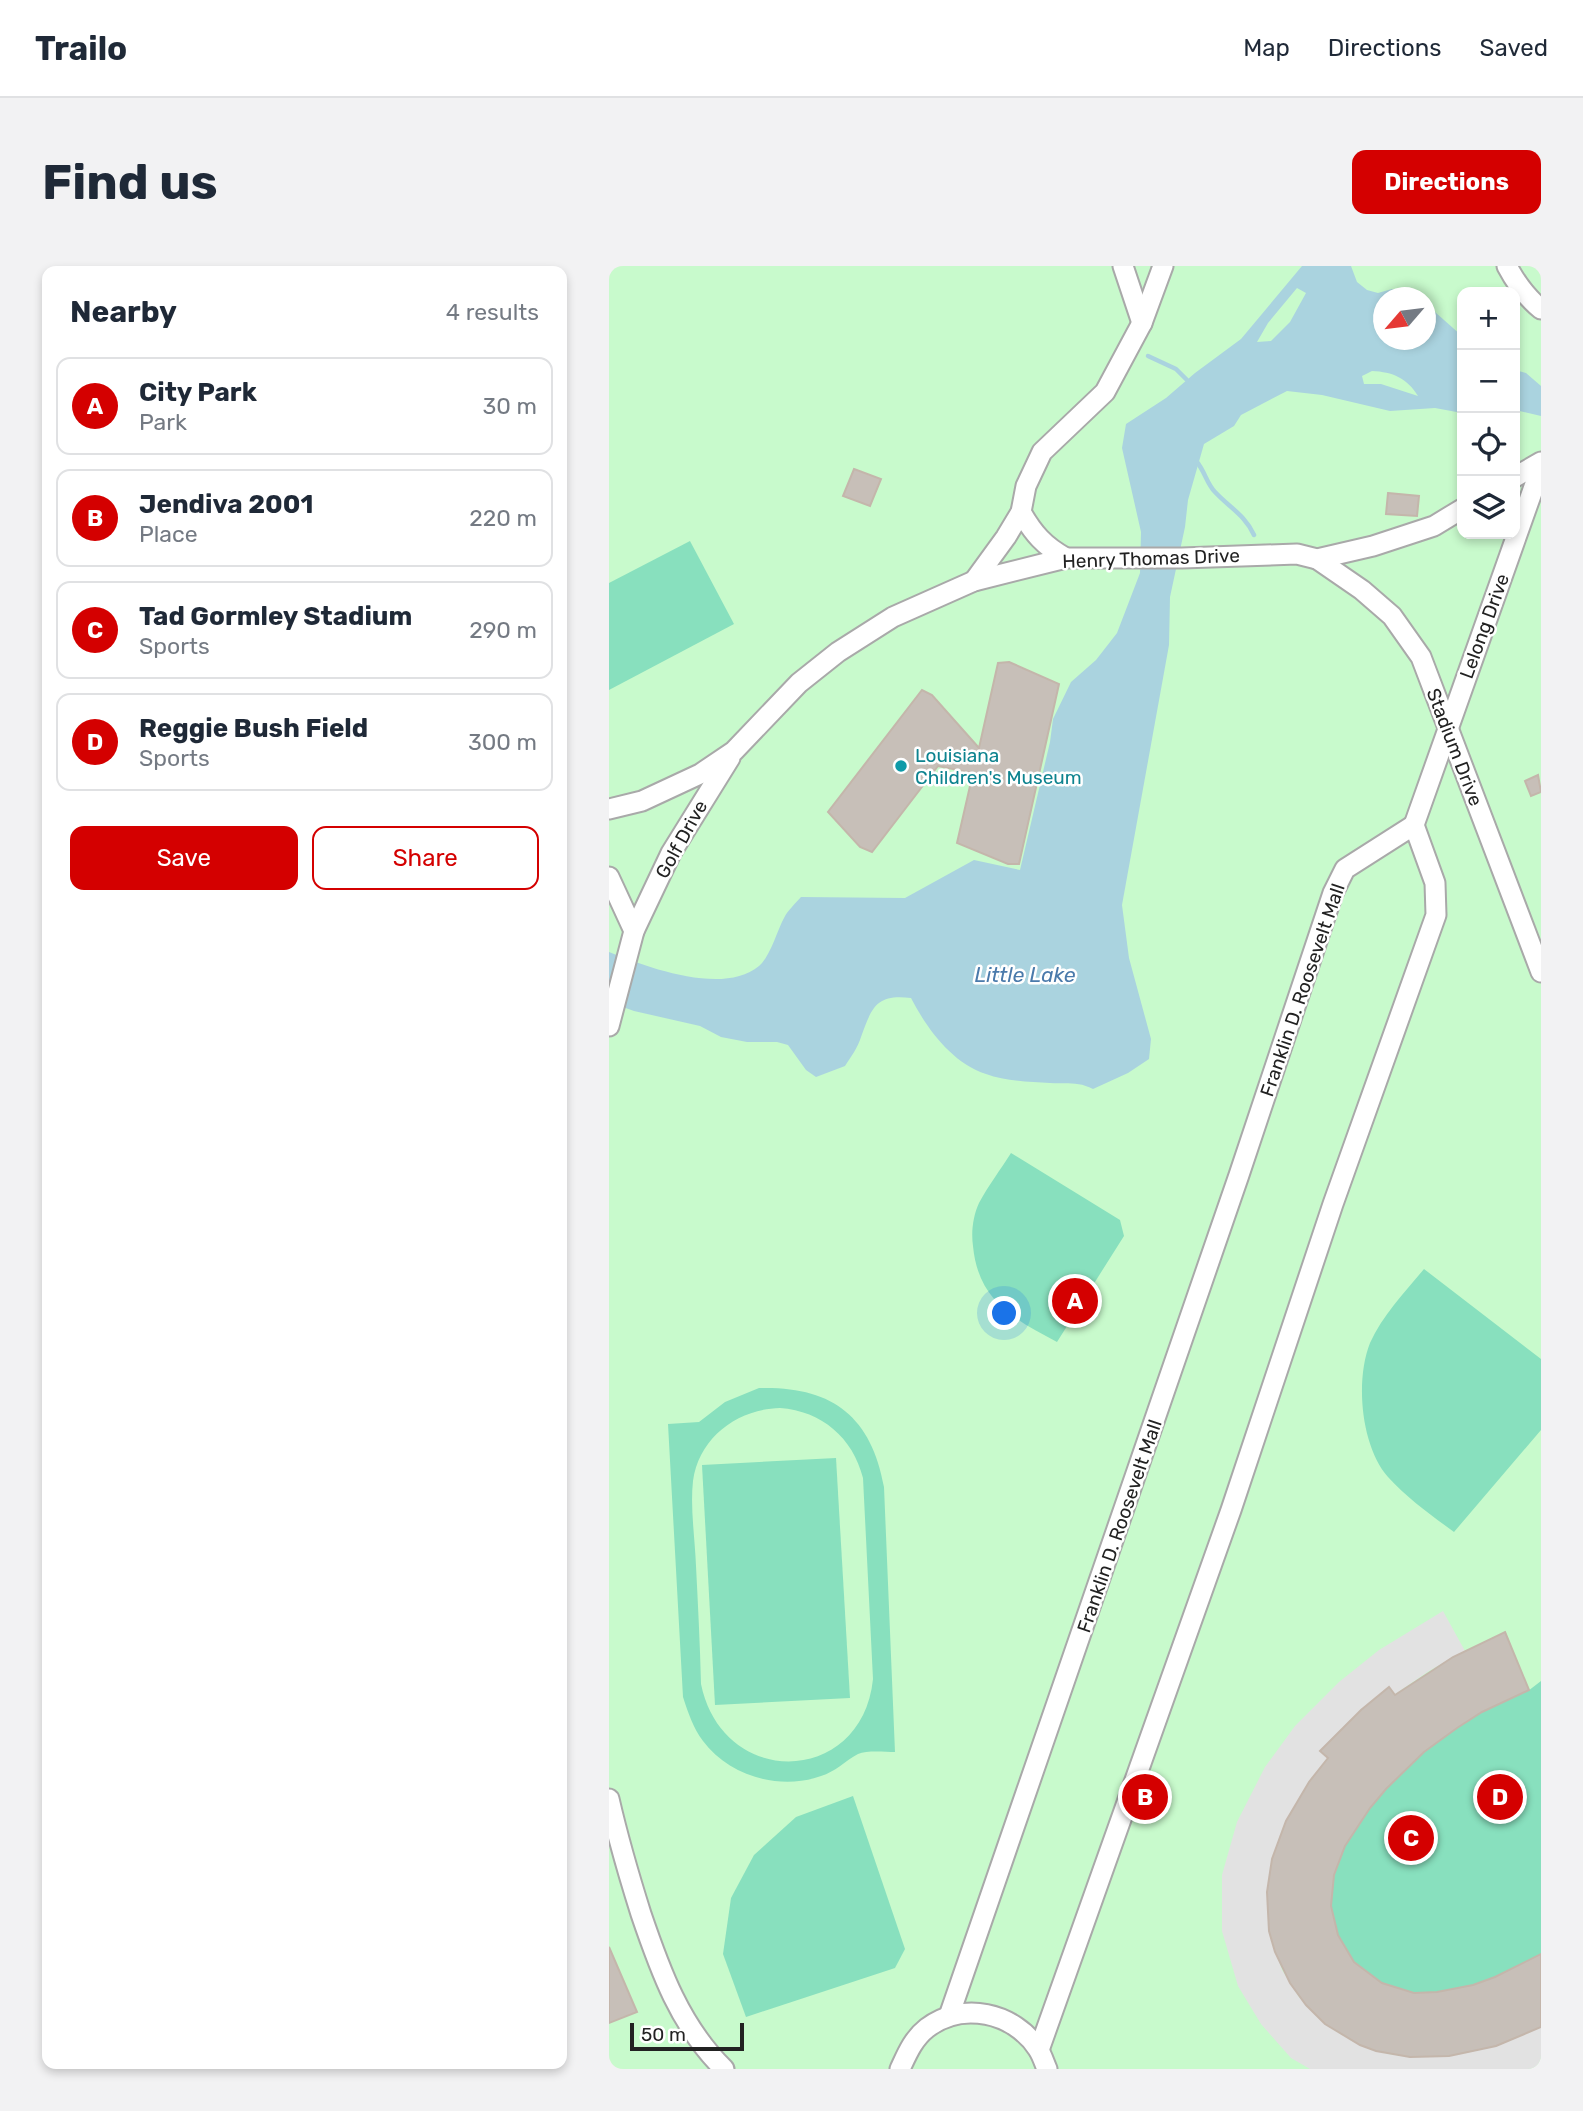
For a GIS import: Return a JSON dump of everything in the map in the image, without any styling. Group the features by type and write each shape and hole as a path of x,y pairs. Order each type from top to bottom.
{"street":[{"path":"1123,266 1142,323"},
{"path":"974,581 1021,512 1026,486 1042,452 1105,391 1142,323 1163,266"},
{"path":"1507,266 1522,290 1541,309"},
{"path":"1517,476 1541,464"},
{"name":"Lelong Drive","path":"1414,825 1541,464"},
{"path":"1021,512 1034,535 1048,548 1066,558"},
{"name":"Henry Thomas Drive","path":"609,809 642,801 700,774 734,751 799,683 838,652 894,617 974,581 1066,558 1297,554 1317,559 1373,546 1434,526 1457,512"},
{"name":"Stadium Drive","path":"1317,559 1362,590 1392,616 1421,657 1541,972"},
{"name":"Golf Drive","path":"609,1026 633,939 671,853 734,751"},
{"path":"1039,2050 1231,1510 1333,1204 1436,915 1435,883 1414,825"},
{"name":"Franklin D. Roosevelt Mall","path":"949,2016 1235,1188 1333,893 1345,869 1414,825"},
{"path":"609,877 633,939"},
{"path":"609,1799 620,1850 666,1983 693,2035 724,2069"},
{"path":"900,2069 910,2046 927,2028 949,2016 975,2012 1000,2017 1022,2030 1039,2050 1047,2069"}],"green space":[{"path":"609,266 1541,266 1541,2069 609,2069"},
{"path":"690,541 734,624 609,690 609,583"},
{"path":"1011,1153 1120,1220 1124,1236 1057,1342 1026,1325 1000,1306 982,1281 976,1265 972,1235 975,1213"},
{"path":"1424,1269 1541,1359 1541,1430 1454,1532 1412,1500 1388,1477 1372,1448 1363,1413 1363,1376 1370,1343 1387,1314"},
{"path":"759,1388 807,1392 827,1399 844,1410 858,1424 869,1441 884,1487 895,1752 862,1753 826,1774 805,1780 773,1781 756,1777 727,1763 703,1741 694,1725 683,1697 668,1424 699,1422 725,1402","holes":["764,1410 795,1410 822,1421 833,1429 852,1451 863,1478 873,1679 863,1714 845,1740 820,1756 791,1761 762,1757 736,1743 714,1719 701,1684 692,1502 697,1465 703,1451 723,1428"]},
{"path":"836,1458 850,1698 715,1705 702,1465"},
{"path":"1506,1633 1528,1691 1541,1681 1541,2027 1488,2047 1461,2053 1435,2056 1383,2050 1331,2027 1330,1759 1392,1689 1396,1695"},
{"path":"853,1796 905,1949 895,1968 746,2017 723,1954 731,1898 754,1855 796,1817"}],"shaded area":[{"path":"1443,1611 1465,1651 1394,1695 1389,1687 1361,1710 1321,1751 1328,1758 1309,1782 1286,1821 1272,1859 1267,1892 1269,1931 1282,1970 1299,1997 1325,2024 1360,2045 1410,2057 1449,2056 1496,2046 1541,2027 1541,2069 1310,2069 1291,2058 1261,2024 1238,1986 1222,1931 1222,1875 1237,1822 1265,1767 1295,1726 1339,1682 1379,1650"}],"water":[{"name":"Little Lake","path":"1302,266 1351,266 1357,282 1373,292 1373,350 1436,350 1436,313 1457,332 1457,412 1435,408 1390,411 1322,395 1287,391 1241,415 1234,426 1204,444 1188,500 1170,597 1169,645 1122,905 1129,958 1151,1039 1149,1059 1128,1073 1093,1089 1077,1084 1009,1080 974,1069 962,1062 933,1033 911,998 899,997 883,1001 872,1010 858,1044 845,1066 816,1077 806,1070 788,1045 721,1037 700,1026 634,1011 609,1002 609,952 643,965 685,976 726,979 744,975 763,962 786,915 801,897 905,898 974,860 1020,870 1053,719 1071,682 1096,660 1117,633 1140,573 1141,532 1122,448 1126,424 1166,398 1241,339","holes":["1297,288 1306,293 1290,322 1271,341 1257,342 1268,323","1372,371 1399,377 1418,396 1381,384 1364,384 1362,376"]},
{"path":"1520,371 1541,386 1541,416 1520,411"}],"building":[{"path":"854,469 881,479 870,506 843,496"},
{"path":"1388,493 1419,496 1417,516 1386,514"},
{"path":"1009,662 1059,684 1019,864 1008,864 957,843 973,773 938,766 872,852 860,847 828,812 922,690 932,695 979,748 998,663"},
{"path":"1538,775 1541,792 1531,796 1525,781"},
{"path":"1505,1632 1529,1690 1482,1712 1457,1728 1424,1752 1386,1789 1345,1846 1334,1875 1331,1906 1338,1935 1354,1962 1382,1983 1414,1993 1473,1985 1541,1954 1541,2027 1496,2046 1449,2056 1410,2057 1376,2051 1360,2045 1325,2024 1306,2005 1290,1983 1275,1952 1269,1931 1267,1892 1272,1859 1286,1821 1309,1782 1328,1758 1320,1751 1361,1710 1389,1687 1395,1695 1453,1657"},
{"path":"609,1947 637,2012 609,2023"}],"waterway":[{"path":"1148,356 1176,369 1187,380"},
{"path":"1197,462 1212,489 1242,517 1254,535"}],"place":[{"name":"Louisiana Children's Museum","path":"901,766"},
{"name":"City Park","path":"1075,1301"},
{"name":"Jendiva 2001","path":"1145,1797"},
{"name":"Reggie Bush Field","path":"1500,1797"},
{"name":"Tad Gormley Stadium","path":"1411,1838"}]}
